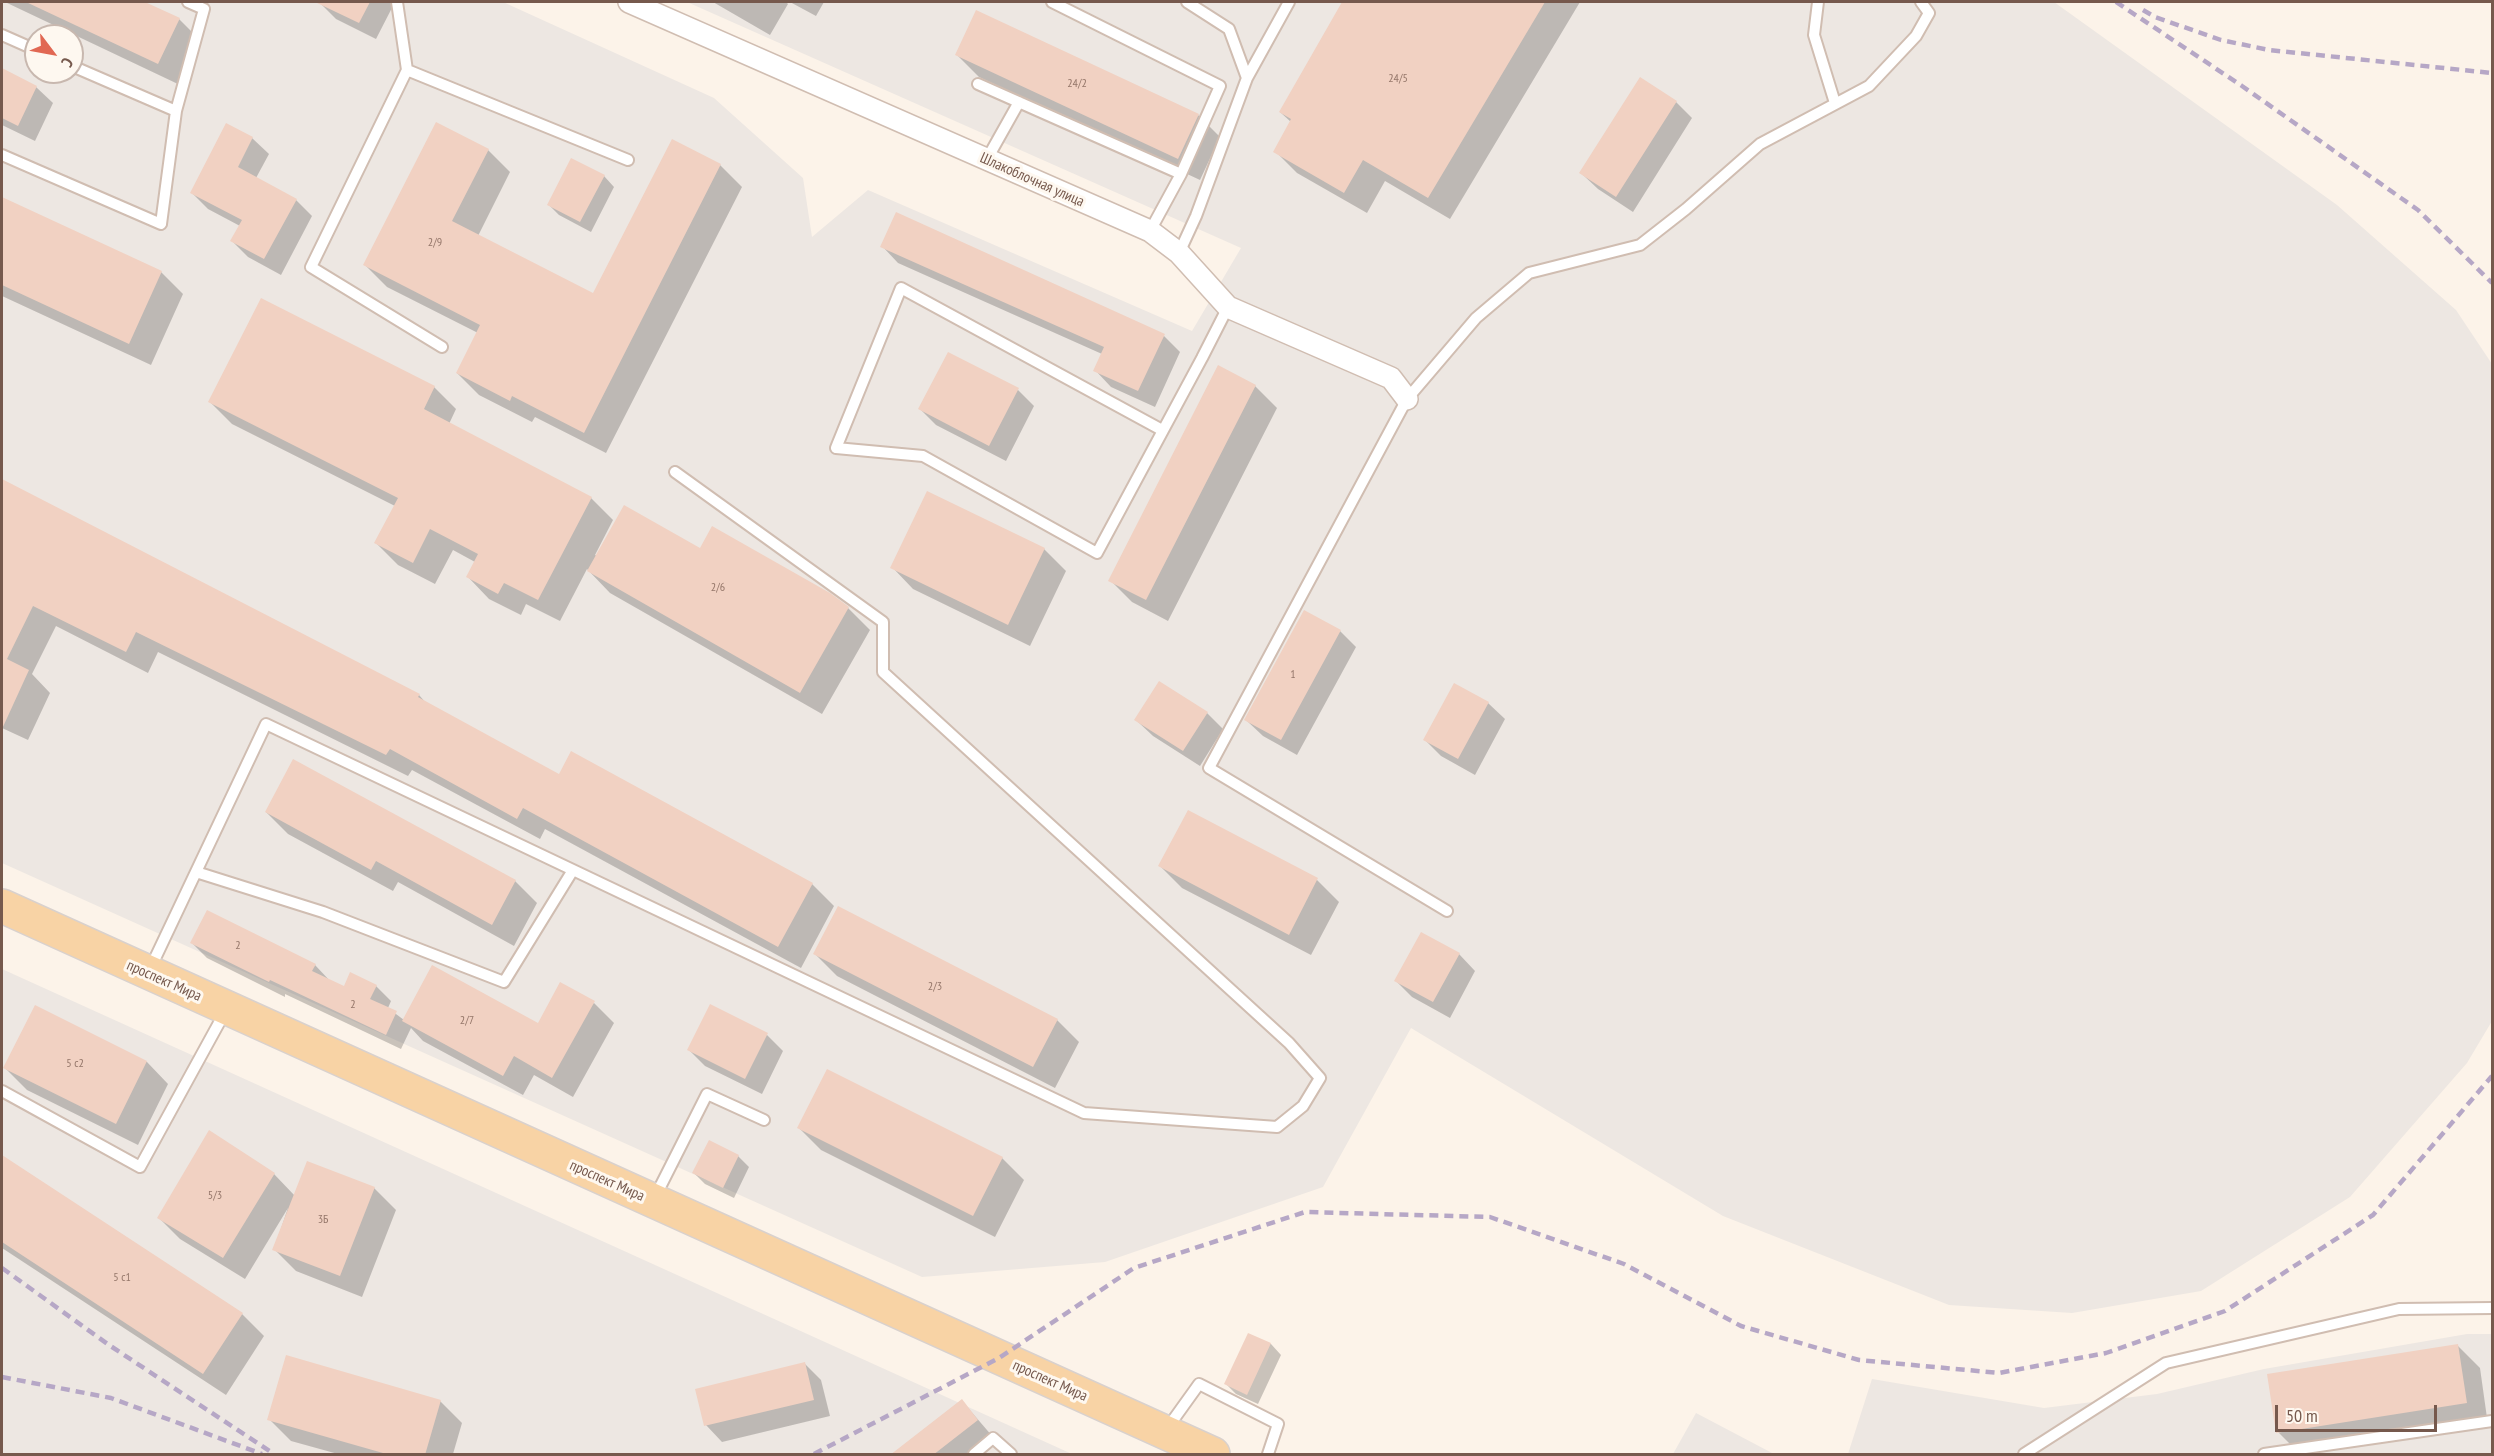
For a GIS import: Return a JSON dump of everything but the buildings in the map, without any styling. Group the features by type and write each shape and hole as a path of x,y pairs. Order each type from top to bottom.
{"main road":[{"name":"проспект Мира","path":"2,906 1213,1455"}],"street":[{"name":"Шлакоблочная улица","path":"629,2 1150,231 1179,254 1228,307 1391,378 1407,399"}],"lane":[{"path":"2,154 161,224 176,111 204,9 188,2"},
{"path":"397,2 407,70 311,267 442,347"},
{"path":"1052,2 1220,86 1181,174 1150,231"},
{"path":"1187,2 1229,29 1247,78"},
{"path":"1179,254 1196,216 1247,78 1289,2"},
{"path":"1818,2 1814,35 1835,103"},
{"path":"1447,910 1209,768 1407,399 1476,318 1529,273 1640,245 1686,209 1760,144 1869,86 1916,36 1929,13 1921,2"},
{"path":"2,35 24,45"},
{"path":"407,70 628,160"},
{"path":"84,71 176,111"},
{"path":"978,84 1181,174"},
{"path":"987,159 1019,102"},
{"path":"1162,430 901,288 836,448 923,456 1097,553 1228,307"},
{"path":"148,974 266,724 1083,1113 1277,1127 1303,1106 1320,1078 1289,1043 883,672 883,622 675,472"},
{"path":"196,872 322,912 504,982 573,870"},
{"path":"2,1091 140,1167 226,1009"},
{"path":"653,1202 707,1094 764,1120"},
{"path":"2024,1455 2166,1363 2399,1309 2493,1308"},
{"path":"1165,1433 1199,1384 1278,1424 1268,1455"},
{"path":"2264,1455 2493,1421"},
{"path":"974,1455 993,1438 1011,1455"}],"shaded area":[{"path":"2,2 503,2 714,98 803,178 812,237 868,190 1192,331 1241,248 687,2 2054,2 2337,205 2456,310 2492,364 2492,1021 2467,1063 2350,1197 2201,1291 2072,1313 1949,1305 1723,1216 1411,1028 1323,1187 1105,1262 922,1277 2,863"},
{"path":"2,969 1072,1454 2,1454"},
{"path":"2467,1334 2492,1334 2492,1454 1848,1454 1872,1379 2044,1408 2157,1394 2264,1369"},
{"path":"1696,1413 1774,1454 1673,1454"}],"railway":[{"path":"2116,2 2242,86 2418,210 2492,283"},
{"path":"2143,10 2155,17 2221,40 2269,50 2492,73"},
{"path":"814,1454 999,1358 1134,1268 1305,1212 1490,1217 1624,1264 1741,1326 1859,1360 1999,1373 2106,1353 2225,1311 2373,1215 2492,1076"},
{"path":"2,1268 109,1345 274,1454"},
{"path":"2,1377 111,1398 262,1454"}]}
